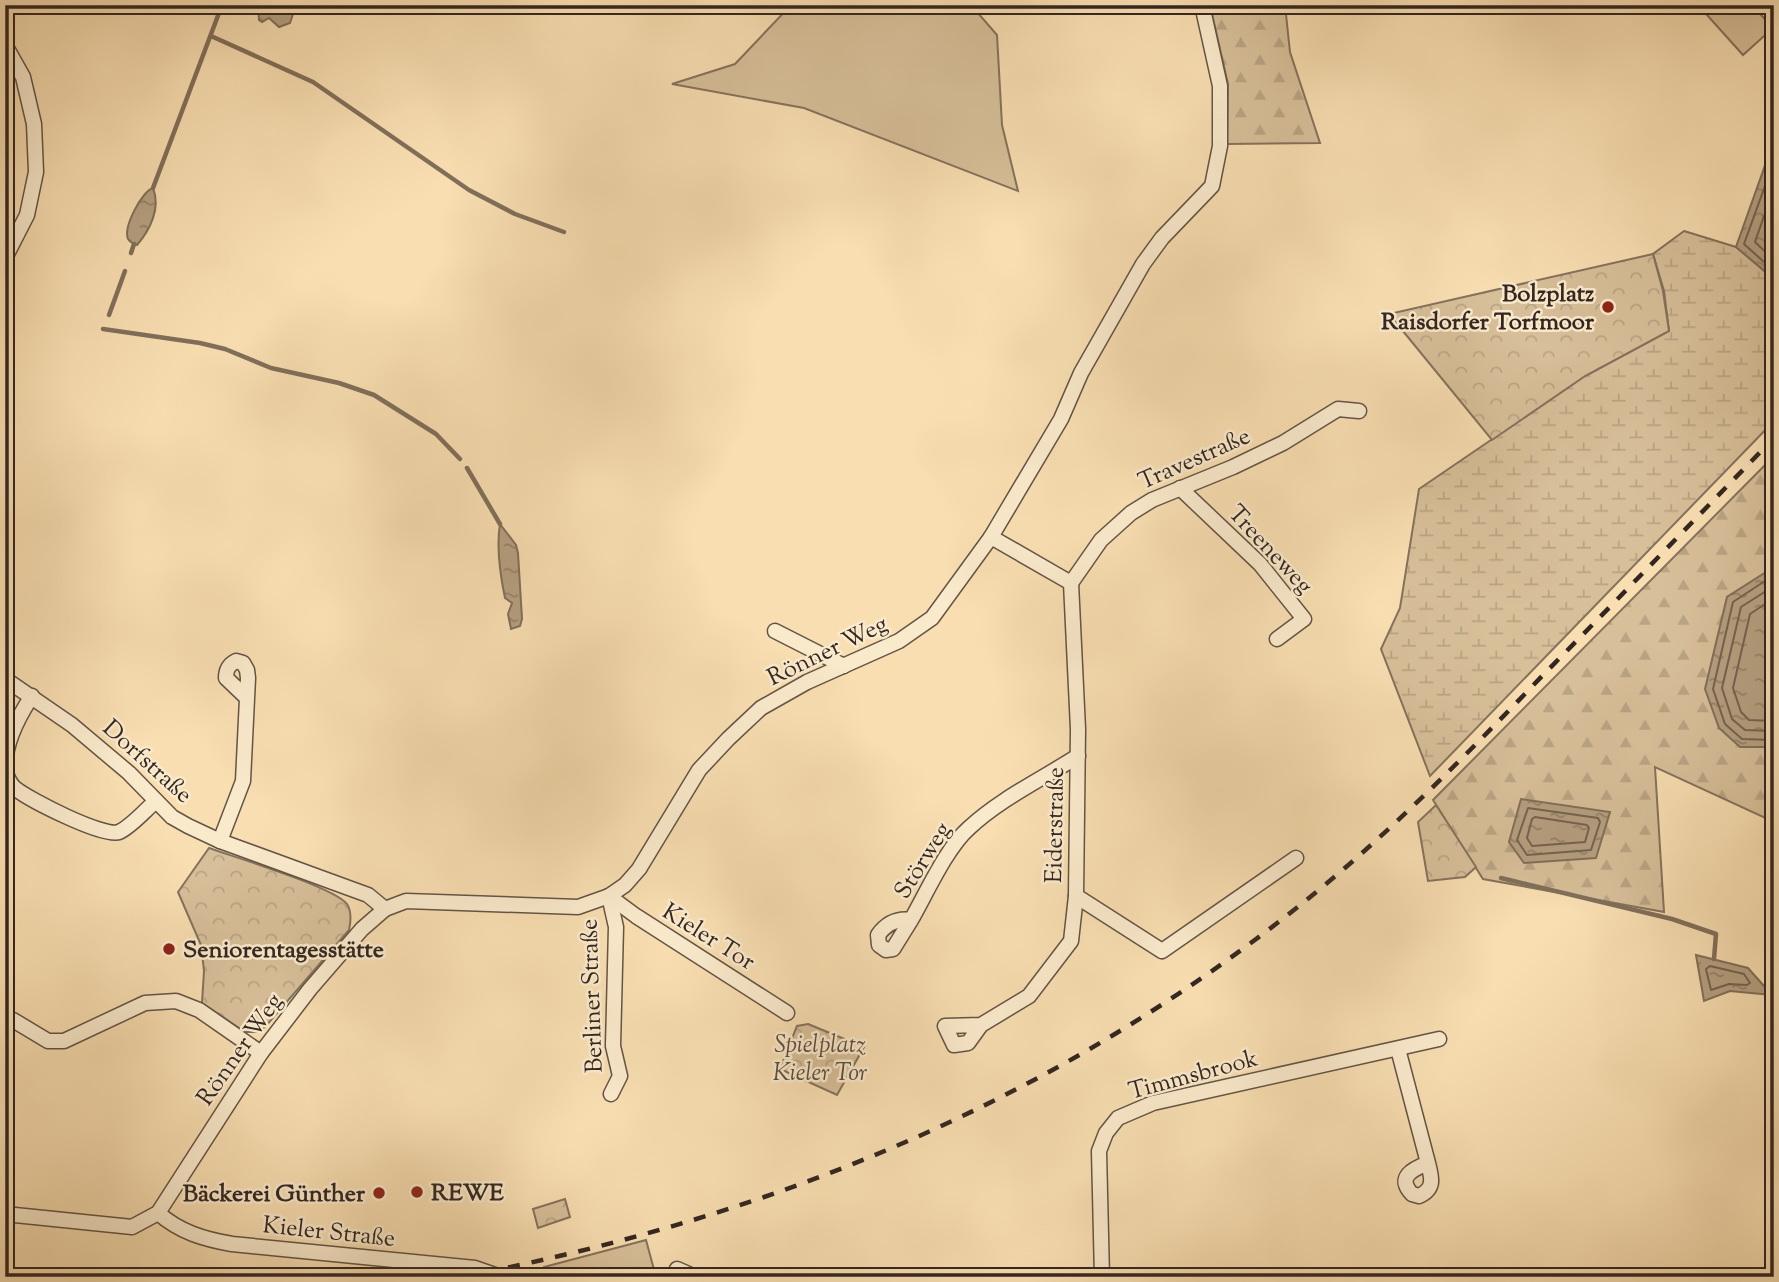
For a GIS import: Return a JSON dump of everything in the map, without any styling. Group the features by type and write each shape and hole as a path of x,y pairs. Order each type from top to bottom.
{"street":[{"name":"Rönner Weg","path":"158,1213 261,1053 318,979 362,929 385,909 407,901 578,907 609,896 625,885 639,869 699,770 761,708 783,694 899,641 932,618 991,537 1061,419 1081,373 1143,264 1162,238 1212,186 1220,146 1220,86 1202,5"},
{"path":"5,45 23,77 34,124 36,172 27,215 5,258"},
{"name":"Travestraße","path":"1070,583 1101,540 1152,500 1283,443 1338,409 1359,411"},
{"name":"Treeneweg","path":"1180,488 1260,564 1304,619 1277,639"},
{"path":"991,537 1070,583"},
{"name":"Eiderstraße","path":"1070,583 1077,687 1076,896 1161,951 1296,858"},
{"path":"775,632 844,666"},
{"name":"Dorfstraße","path":"5,679 32,696 110,756 172,817 220,841 368,895 385,909"},
{"path":"32,696 24,708 6,752 8,778 14,788 76,821 112,833 120,831 156,801"},
{"path":"220,841 243,781 247,698"},
{"name":"Störweg","path":"911,920 967,829 1078,756"},
{"name":"Kieler Tor","path":"609,896 787,1013"},
{"name":"Berliner Straße","path":"609,896 616,927 614,1046 620,1076 611,1094"},
{"path":"981,1025 1029,996 1071,941 1076,896"},
{"path":"5,1020 13,1020 48,1041 64,1041 145,1003 176,1001 199,1010 261,1053"},
{"name":"Timmsbrook","path":"1102,1277 1099,1152 1106,1133 1118,1118 1153,1103 1438,1040"},
{"path":"1398,1049 1428,1163"},
{"path":"5,1214 132,1227 158,1213"},
{"name":"Kieler Straße","path":"158,1213 189,1234 203,1239 475,1268 501,1277"},
{"path":"677,1269 695,1277"}],"green space":[{"path":"791,5 971,5 997,35 1002,125 1018,191 804,108 672,84 735,64"},
{"path":"1210,5 1285,5 1290,52 1320,143 1227,144 1228,84"},
{"path":"1698,5 1752,5 1773,28 1743,55"},
{"path":"1684,231 1736,247 1774,279 1774,421 1430,776 1381,649 1400,608 1419,489 1585,376 1669,331 1664,291 1653,254"},
{"path":"1653,254 1663,291 1669,331 1585,376 1492,440 1389,314"},
{"path":"1774,456 1774,822 1655,767 1664,912 1483,879 1433,800"},
{"path":"1436,805 1476,867 1465,877 1428,881 1418,822"},
{"path":"209,848 323,889 347,904 350,910 349,930 265,1027 257,1032 245,1032 202,1003 204,971 201,945 178,892"},
{"name":"Spielplatz Kieler Tor","path":"808,1024 864,1047 837,1095 780,1069 797,1026"},
{"path":"565,1199 570,1217 538,1228 533,1209"},
{"path":"646,1240 656,1277 545,1276 544,1267"}],"water":[{"path":"258,5 296,5 290,23 279,27 269,18 262,22 259,20"},
{"path":"1774,140 1774,279 1736,247"},
{"path":"153,188 155,211 146,233 137,245 128,239 128,226 139,202"},
{"path":"500,524 516,545 518,553 522,619 520,626 511,629 508,614 512,603 505,598 499,561"},
{"path":"1774,567 1774,747 1740,747 1719,728 1705,689 1727,597"},
{"path":"1521,799 1610,812 1596,858 1524,863 1509,842"},
{"path":"1696,955 1748,968 1772,995 1730,991 1704,1001"}],"waterway":[{"path":"153,188 222,5"},
{"path":"211,36 313,82 469,190 515,214 564,232"},
{"path":"131,253 134,244"},
{"path":"109,315 125,271"},
{"path":"103,329 225,349 271,368 339,383 374,395 436,434 460,459"},
{"path":"467,468 500,524"},
{"path":"1501,878 1672,919 1716,934 1714,959"}],"railway":[{"path":"461,1277 579,1251 694,1220 806,1182 915,1138 1021,1087 1124,1028 1224,963 1320,889 1379,838 1463,757 1774,438"}],"place":[{"name":"Bolzplatz Raisdorfer Torfmoor","path":"1608,307"},
{"name":"Seniorentagesstätte","path":"169,949"},
{"name":"REWE","path":"417,1192"},
{"name":"Bäckerei Günther","path":"379,1193"}]}
